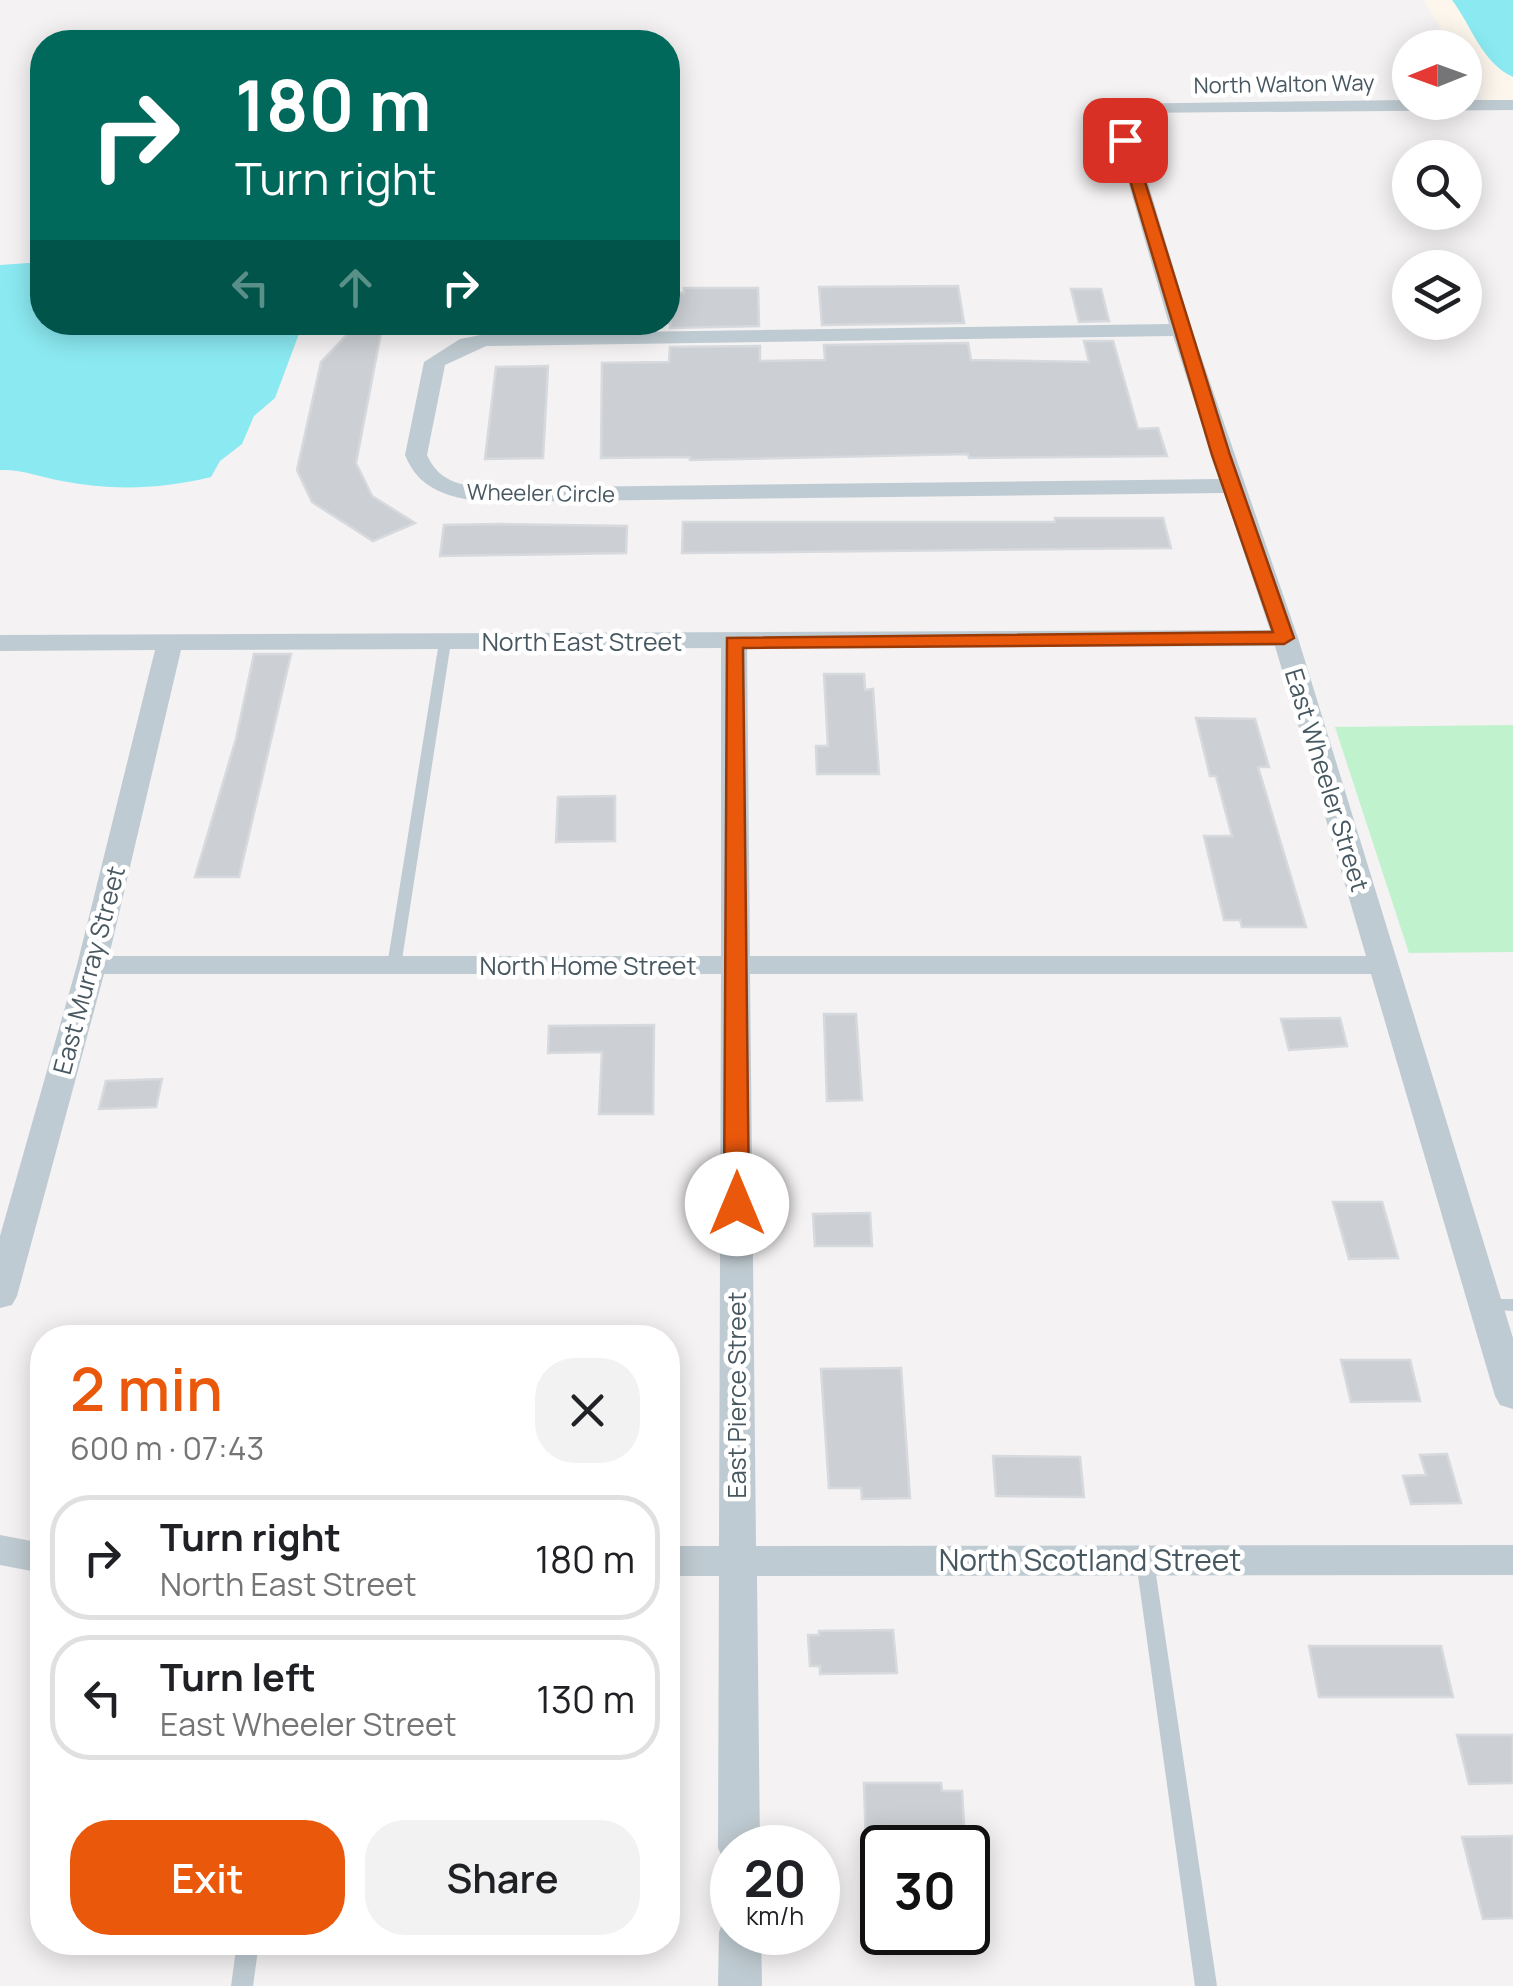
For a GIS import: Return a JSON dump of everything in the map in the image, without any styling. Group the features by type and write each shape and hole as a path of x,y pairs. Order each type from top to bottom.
{"street":[{"name":"North Walton Way","path":"1116,108 1513,105"},
{"name":"East Wheeler Street","path":"1116,108 1181,330 1284,638 1384,965 1499,1305 1513,1396"},
{"name":"Wheeler Circle","path":"1181,330 486,340 450,351 435,362 416,455 431,482 454,491 483,495 1231,486"},
{"name":"North East Street","path":"0,643 1284,638"},
{"name":"East Murray Street","path":"0,1296 92,965 170,642"},
{"name":"East Pierce Street","path":"734,642 739,1825"},
{"name":"North Home Street","path":"92,965 1384,965"},
{"path":"0,1550 30,1556"},
{"name":"North Scotland Street","path":"680,1561 1513,1560"},
{"path":"740,1955 740,1986"}],"lane":[{"path":"394,966 446,642"},
{"path":"1145,1561 1206,1986"},
{"path":"242,1986 246,1955"}],"shaded area":[{"path":"1424,0 1513,0 1513,105 1486,105 1482,98 1482,30 1441,30"}],"green space":[{"path":"1513,725 1513,952 1409,953 1335,727"}],"water":[{"path":"1452,0 1513,0 1513,77 1485,53 1482,30 1471,30"},
{"path":"30,263 30,335 299,335 275,398 254,416 242,444 220,461 211,477 174,484 118,487 0,470 0,265"}],"building":[{"path":"958,286 964,323 822,325 819,287"},
{"path":"684,288 758,288 759,326 680,328 680,293 684,293"},
{"path":"1071,289 1101,289 1109,321 1079,322"},
{"path":"347,335 381,335 356,463 372,496 415,523 373,541 312,502 297,470 321,362"},
{"path":"1084,341 1113,341 1138,429 1158,428 1167,456 601,458 602,363 669,362 670,347 760,346 760,361 825,360 824,345 968,343 971,360 1089,362"},
{"path":"548,366 543,458 485,459 496,367"},
{"path":"1055,518 1163,518 1171,548 682,553 683,522 1055,522"},
{"path":"444,525 627,526 626,553 440,556"},
{"path":"254,654 291,654 239,877 195,877 236,739"},
{"path":"824,674 864,674 865,690 873,689 879,774 817,774 816,746 828,746"},
{"path":"1196,718 1255,719 1269,767 1258,767 1306,927 1242,927 1240,920 1224,920 1204,836 1232,836 1216,776 1210,776"},
{"path":"615,796 615,841 556,842 558,797"},
{"path":"824,1014 856,1014 862,1100 827,1101"},
{"path":"1340,1018 1347,1046 1289,1050 1281,1019"},
{"path":"654,1025 653,1114 599,1114 602,1052 548,1053 549,1026"},
{"path":"162,1079 156,1107 99,1109 106,1081"},
{"path":"1333,1202 1382,1202 1398,1258 1349,1259"},
{"path":"870,1213 872,1246 815,1246 813,1214"},
{"path":"1341,1360 1410,1360 1420,1401 1351,1402"},
{"path":"901,1368 910,1498 862,1499 861,1488 829,1488 821,1369"},
{"path":"1447,1454 1461,1503 1411,1504 1403,1476 1426,1475 1420,1455"},
{"path":"993,1456 1080,1457 1084,1497 996,1496"},
{"path":"893,1630 897,1673 820,1674 820,1666 810,1666 808,1635 819,1635 819,1631"},
{"path":"1309,1646 1441,1646 1453,1697 1319,1697"},
{"path":"1457,1735 1513,1735 1513,1783 1469,1784"},
{"path":"864,1783 941,1783 942,1791 962,1791 964,1825 865,1825"},
{"path":"1513,1836 1513,1918 1483,1919 1462,1837"}],"route":[{"path":"737,1204 734,642 1284,638 1181,330 1125,140"}]}
